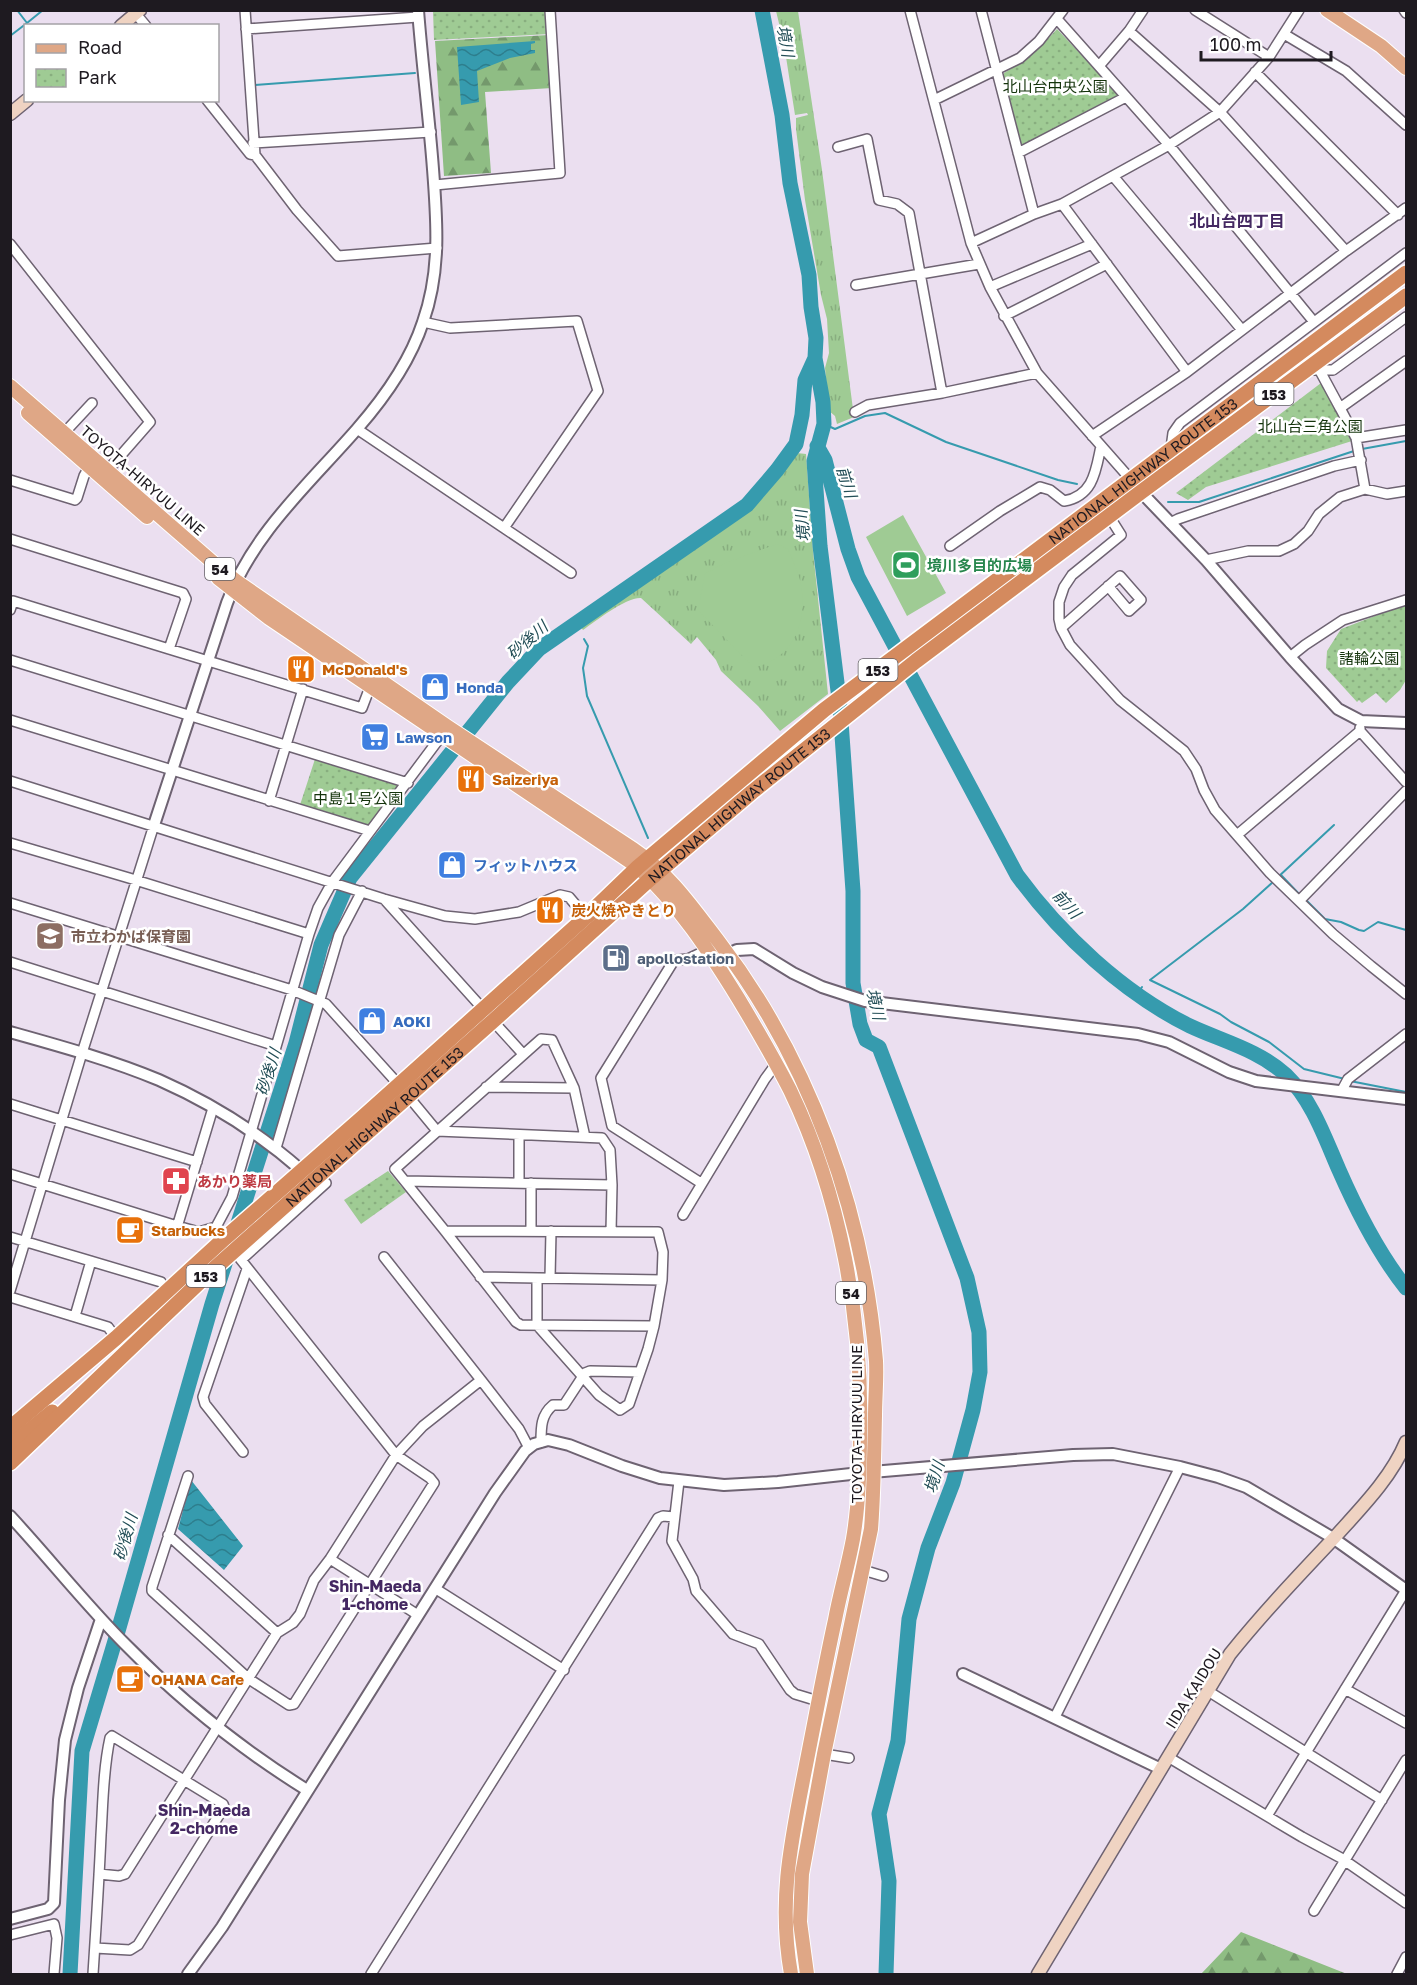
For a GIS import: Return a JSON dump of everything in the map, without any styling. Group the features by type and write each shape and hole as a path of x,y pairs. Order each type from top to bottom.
{"highway":[{"name":"NATIONAL HIGHWAY ROUTE 153","path":"10,1428 229,1244 404,1090 483,1009 643,863 824,711 987,586 1036,552 1171,448 1407,273"},
{"name":"NATIONAL HIGHWAY ROUTE 153","path":"10,1463 87,1390 301,1170 493,1021 655,874 752,792 907,668 1141,492 1313,371 1407,296"},
{"name":"153","path":"10,1446 52,1411 87,1390"}],"main road":[{"path":"1327,10 1381,46 1407,68"},
{"path":"123,24 138,12"},
{"path":"10,114 25,102"},
{"name":"TOYOTA-HIRYUU LINE","path":"10,386 217,566 234,585 678,888 750,987 797,1072 819,1119 846,1197 859,1245 876,1364 867,1473 818,1701 787,1873 786,1927 791,1974"},
{"name":"TOYOTA-HIRYUU LINE","path":"10,398 89,467 234,585 269,618 370,687 445,731"},
{"name":"TOYOTA-HIRYUU LINE","path":"655,874 709,949 777,1064 798,1108 825,1181 848,1275 871,1529 824,1754 802,1875 800,1923 807,1974"},
{"name":"IIDA KAIDOU","path":"1038,1974 1230,1654 1259,1618 1367,1502 1404,1455 1407,1442"}],"street":[{"path":"244,10 255,155 297,210 338,256 437,248"},
{"path":"435,184 560,173 550,10"},
{"path":"910,10 971,243 1004,316 1037,373 1141,492 1206,560 1290,657 1338,710 1360,726 1407,782"},
{"path":"981,10 1034,214"},
{"path":"1099,66 1129,31 1143,10"},
{"path":"1195,10 1269,57"},
{"path":"971,243 1034,214 1062,204 1169,146 1220,112 1269,57 1299,10"},
{"path":"10,1291 136,880 234,585 246,562 265,535 380,402 403,367 423,322 434,281 437,248 435,184 418,14 246,28"},
{"path":"934,100 1020,58 1039,41 1060,15 1099,66 1169,146 1314,322"},
{"path":"1129,31 1220,112 1346,251"},
{"path":"1284,34 1346,71 1407,125"},
{"path":"1255,72 1398,215"},
{"path":"1018,153 1126,97"},
{"path":"209,102 250,154 255,155"},
{"path":"253,143 430,132"},
{"path":"838,147 867,138 879,200 897,204 909,213 942,393"},
{"path":"1113,176 1242,330"},
{"path":"1062,204 1187,372"},
{"path":"1092,436 1187,372 1346,251 1407,208"},
{"path":"10,244 150,422 108,470"},
{"path":"990,287 1092,244"},
{"path":"1171,448 1173,433 1180,423 1407,254"},
{"path":"856,285 979,264"},
{"path":"1004,316 1107,264"},
{"path":"1313,371 1333,370 1407,317"},
{"path":"423,322 450,328 577,321 598,391 504,528"},
{"path":"1340,408 1407,361"},
{"path":"1313,371 1340,408 1357,441 1365,489"},
{"path":"855,412 868,405 942,393 1037,373"},
{"path":"64,432 92,403"},
{"path":"357,429 571,573"},
{"path":"1357,441 1407,430"},
{"path":"950,546 1000,511 1040,487 1050,490 1065,501 1076,496 1091,484 1095,476 1101,446"},
{"path":"1170,523 1360,458"},
{"path":"10,480 75,500 78,498 89,467"},
{"path":"1206,560 1248,550 1279,551 1294,544 1308,531 1319,514 1340,497 1365,489 1387,494 1407,491"},
{"path":"1109,516 1121,535 1067,581 1059,602 1061,627 1070,645 1120,700 1184,751 1196,769 1215,810 1270,873 1363,960 1407,994"},
{"path":"10,539 183,593 186,599 170,649"},
{"path":"1061,627 1108,585"},
{"path":"1290,657 1343,620 1407,600"},
{"path":"11,604 209,660 362,708 370,687"},
{"path":"10,660 408,783"},
{"path":"269,801 303,689"},
{"path":"10,720 370,831"},
{"path":"1237,835 1360,726 1407,723"},
{"path":"229,1244 232,1197 318,908 370,831 445,731"},
{"path":"10,781 384,899 445,916 475,920 519,912 560,895 569,897 586,917"},
{"path":"1300,900 1407,791"},
{"path":"10,843 309,934"},
{"path":"276,1148 339,935 361,891"},
{"path":"384,899 483,1009"},
{"path":"10,903 292,990 326,1004 404,1090 437,1131 602,1138 610,1150 611,1232"},
{"path":"701,1183 612,1126 601,1078 673,962 702,954 709,949"},
{"path":"728,954 737,950 754,949 793,973 836,992 865,1001 1138,1034 1169,1042 1236,1075 1256,1081 1407,1099"},
{"path":"10,962 276,1046"},
{"path":"493,1021 523,1054"},
{"path":"10,1032 82,1053 158,1080 252,1131 301,1170"},
{"path":"1342,1090 1348,1079 1407,1034"},
{"path":"585,1137 574,1088 552,1040 541,1039 395,1169 516,1322 521,1325 654,1326"},
{"path":"683,1215 765,1079 777,1064"},
{"path":"486,1087 574,1088"},
{"path":"10,1104 197,1162"},
{"path":"177,1227 213,1108"},
{"path":"519,1136 519,1183"},
{"path":"10,1174 199,1232 229,1244 396,1455 434,1483 296,1703 289,1705 249,1679 152,1591 188,1476"},
{"path":"405,1182 612,1185"},
{"path":"229,1244 326,1183"},
{"path":"531,1183 531,1231"},
{"path":"445,1231 658,1232 663,1252 662,1280 648,1349 629,1404 620,1410 598,1395 537,1324 537,1278"},
{"path":"550,1278 551,1231"},
{"path":"10,1236 161,1282"},
{"path":"384,1257 519,1429 529,1448"},
{"path":"75,1316 91,1261"},
{"path":"243,1452 205,1404 203,1397 247,1269"},
{"path":"480,1277 662,1280"},
{"path":"10,1297 108,1327 116,1338"},
{"path":"541,1442 541,1423 544,1414 553,1405 564,1405 582,1376 590,1371 640,1372"},
{"path":"99,1874 119,1876 124,1874 276,1633 293,1623 300,1614 314,1580 330,1559 396,1455 423,1426 481,1380"},
{"path":"188,1974 222,1927 495,1493 529,1448 548,1440 561,1442 643,1473 679,1481 724,1485 1073,1455 1113,1454 1180,1467 1246,1487 1333,1538 1406,1590 1267,1816"},
{"path":"1055,1717 1180,1467"},
{"path":"679,1481 672,1541 693,1579 696,1591 733,1634 759,1644 795,1695 818,1701"},
{"path":"10,1516 102,1619 167,1684 218,1728 270,1767 308,1790"},
{"path":"371,1974 658,1518 674,1517"},
{"path":"168,1535 276,1633"},
{"path":"330,1559 418,1615"},
{"path":"863,1570 883,1576"},
{"path":"436,1589 564,1670"},
{"path":"10,1919 48,1909 54,1903 59,1800 65,1740 78,1688 102,1619"},
{"path":"963,1674 1161,1769"},
{"path":"1345,1689 1407,1723"},
{"path":"1208,1691 1382,1800"},
{"path":"93,1974 105,1762 110,1738 115,1737 223,1804 223,1810 138,1946 133,1950 95,1948"},
{"path":"824,1754 849,1758"},
{"path":"1168,1757 1345,1861 1407,1903"},
{"path":"1314,1911 1407,1760"},
{"path":"10,1935 54,1924 57,1938 54,1974"},
{"path":"1397,1974 1407,1957"}],"green space":[{"path":"433,11 547,11 549,34 434,40"},
{"path":"776,11 798,11 822,170 854,417 837,424 835,416 829,411 825,368 829,353 827,319 805,200 796,129 796,118 808,115 807,113 795,115 784,44"},
{"name":"北山台中央公園","path":"1057,29 1120,96 1021,149 1003,78 1004,73 1019,64"},
{"path":"549,35 552,88 485,92 491,173 444,176 435,41"},
{"name":"北山台三角公園","path":"1321,383 1352,441 1206,487 1188,500 1176,493"},
{"path":"797,453 806,454 813,551 828,694 780,731 758,706 721,671 716,660 697,637 691,644 641,598 619,605 583,630 581,627 762,498"},
{"name":"境川多目的広場","path":"903,515 946,593 907,616 866,537"},
{"path":"777,544 788,549 800,580 802,609 800,622 796,635 779,656 753,667 698,610 705,574 723,564"},
{"name":"諸輪公園","path":"1406,604 1406,680 1400,690 1386,703 1376,693 1362,703 1359,700 1357,702 1326,668 1327,651 1341,629"},
{"name":"中島１号公園","path":"315,759 400,785 367,827 300,805"},
{"path":"388,1171 406,1192 361,1224 344,1200"},
{"path":"1241,1932 1347,1974 1201,1974"}],"water":[{"path":"535,41 531,44 531,50 535,50 535,53 510,58 477,71 479,102 461,105 457,47"},
{"path":"191,1480 243,1546 224,1570 178,1529"}],"waterway":[{"path":"17,10 26,24"},
{"path":"27,23 43,10"},
{"name":"境川","path":"762,10 782,115 790,183 809,275 816,338 815,358 823,402 824,424 814,461 820,546 840,707 853,891 853,983 860,1024 866,1040 879,1047 967,1278 979,1332 980,1372 973,1410 953,1483 928,1548 909,1619 898,1741 879,1814 889,1881 886,1974"},
{"path":"10,36 24,25"},
{"path":"255,85 415,73"},
{"name":"砂後川","path":"70,1974 82,1751 212,1304 296,1043 321,945 350,878 508,682 539,649 747,505 796,444 802,415 805,380 815,358"},
{"path":"824,424 835,429 865,416 885,413 946,442 1058,480 1077,484"},
{"path":"1362,449 1406,441"},
{"name":"前川","path":"817,446 825,460 848,549 858,577 1017,875 1073,940 1094,960 1141,997 1190,1026 1252,1052 1286,1075 1311,1108 1361,1216 1386,1261 1406,1288"},
{"path":"1168,502 1199,502 1357,450"},
{"path":"584,639 588,646 583,668 587,696 648,838"},
{"path":"1277,878 1334,825"},
{"path":"1281,875 1301,896"},
{"path":"1273,882 1243,909 1150,980 1220,1014 1269,1042 1304,1069 1345,1079"},
{"path":"1306,900 1325,919 1341,922 1359,930 1364,931 1378,922 1406,930"},
{"path":"1137,994 1142,987"},
{"path":"1350,1081 1406,1092"}],"place":[{"name":"境川多目的広場","path":"906,565"},
{"name":"McDonald's","path":"301,669"},
{"name":"Honda","path":"435,687"},
{"name":"Lawson","path":"375,737"},
{"name":"Saizeriya","path":"471,779"},
{"name":"フィットハウス","path":"452,865"},
{"name":"炭火焼やきとり","path":"550,910"},
{"name":"市立わかば保育園","path":"50,936"},
{"name":"apollostation","path":"616,958"},
{"name":"AOKI","path":"372,1021"},
{"name":"あかり薬局","path":"176,1181"},
{"name":"Starbucks","path":"130,1230"},
{"name":"OHANA Cafe","path":"130,1679"}],"district":[{"name":"北山台四丁目","path":"1237,221"},
{"name":"Shin-Maeda 1-chome","path":"375,1595"},
{"name":"Shin-Maeda 2-chome","path":"204,1819"}]}
